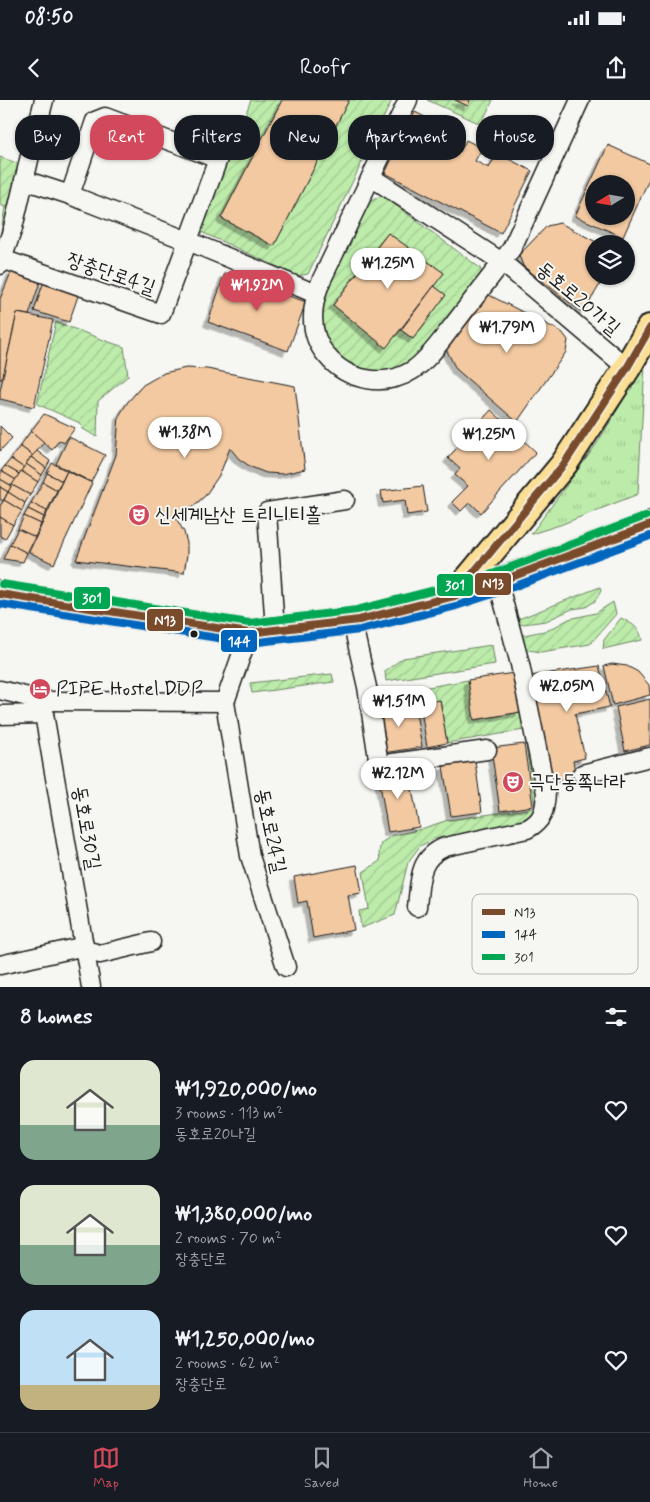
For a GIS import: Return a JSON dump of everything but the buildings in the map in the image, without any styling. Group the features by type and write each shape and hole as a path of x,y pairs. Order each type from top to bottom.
{"main road":[{"path":"454,596 564,464 627,368 650,328"},
{"path":"0,594 249,633 352,621 454,596 498,582 650,525"}],"street":[{"name":"장충단로4길","path":"44,100 13,228 1,262 161,314 218,158 105,117 95,121 70,195"},
{"path":"408,100 329,261 316,294 312,315 317,339 326,356 340,368 357,377 376,381 395,378 413,370 429,355 502,262 512,248 580,100"},
{"name":"동호로20가길","path":"371,177 502,262 627,368"},
{"path":"24,180 70,195 188,241 316,294"},
{"path":"275,630 268,512 345,500"},
{"path":"417,907 420,874 426,860 436,851 446,847 527,829 541,819 545,807 546,793 520,664 498,582"},
{"path":"352,621 367,687 379,765 487,750"},
{"name":"동호로24길","path":"249,633 225,702 250,856 286,967"},
{"path":"0,690 45,707"},
{"path":"0,715 45,707 225,702"},
{"name":"동호로30길","path":"45,707 92,987"},
{"path":"582,774 650,758"},
{"path":"0,965 76,948 100,954 151,942"}],"green space":[{"path":"251,100 282,100 274,115 270,115 270,123 260,143 260,115 245,115"},
{"path":"349,100 392,100 385,115 348,115 348,160 363,160 308,274 298,276 199,231 227,160 251,160 221,218 274,246 318,160 338,160 338,121"},
{"path":"427,100 455,100 467,105 470,100 493,100 486,115 476,115 476,122 466,117 466,115 461,115"},
{"path":"0,157 22,165 0,256 0,238 5,207 0,205"},
{"path":"382,195 480,268 485,284 413,370 357,377 317,339 312,315 366,204","holes":["388,233 444,273 434,286 446,295 413,339 401,330 386,347 333,305"]},
{"path":"56,322 124,347 128,376 98,401 97,437 83,429 80,423 37,404"},
{"path":"645,364 638,494 560,525 531,534 596,445"},
{"path":"600,587 601,591 595,601 586,607 572,609 546,621 516,625 516,620"},
{"path":"613,602 616,614 590,644 541,652 523,649 519,636 549,630 569,619 596,613"},
{"path":"621,618 637,629 642,640 603,649 604,640"},
{"path":"492,645 495,664 386,681 385,671 403,658"},
{"path":"332,674 334,682 252,693 250,683"},
{"path":"468,680 475,720 521,712 524,730 447,743 440,701 420,704 417,689"},
{"path":"531,738 543,797 531,818 516,824 434,839 420,846 408,862 395,915 361,928 359,911 369,909 363,872 380,861 381,843 391,836 448,820 535,808 525,739"}],"transit line":[{"name":"N13","path":"454,596 564,464 627,368 650,328"},
{"name":"301","path":"2,584 249,623 357,610 451,586 495,573 646,516"},
{"name":"N13","path":"0,594 249,633 359,620 454,596 498,582 650,525"},
{"name":"144","path":"0,604 250,643 360,630 456,606 502,591 650,536"}],"place":[{"name":"신세계남산 트리니티홀","path":"139,515"},
{"name":"PIPE Hostel DDP","path":"40,689"},
{"name":"극단동쪽나라","path":"513,782"}]}
